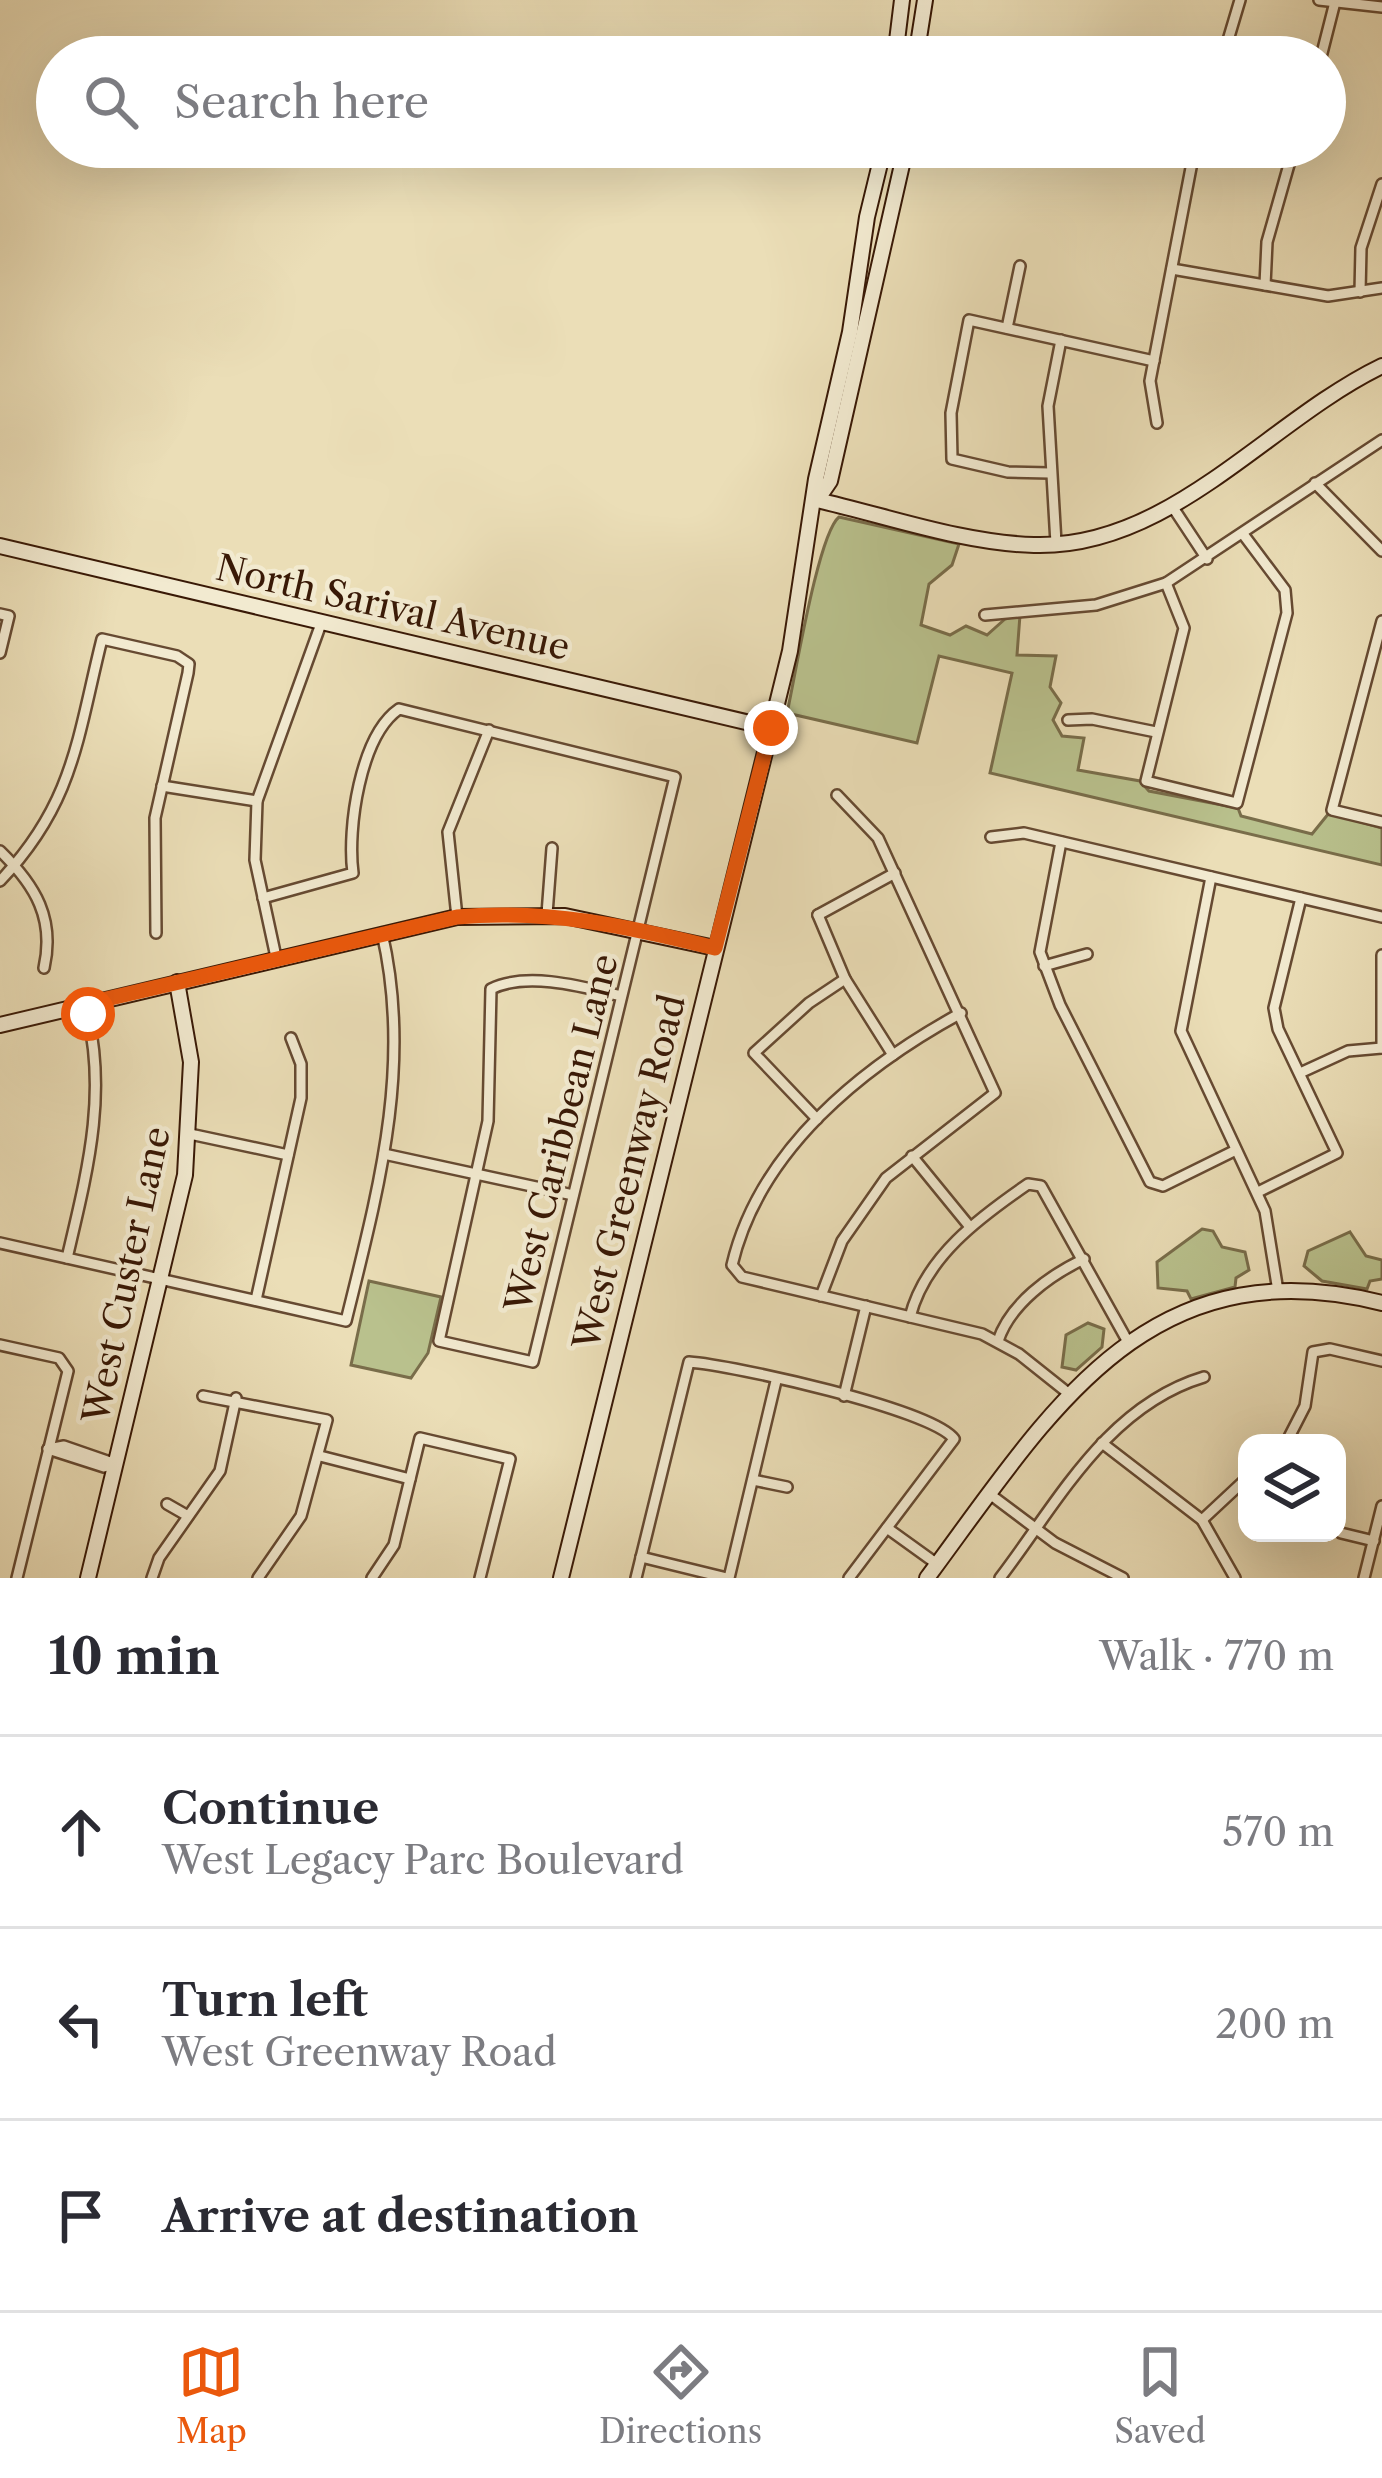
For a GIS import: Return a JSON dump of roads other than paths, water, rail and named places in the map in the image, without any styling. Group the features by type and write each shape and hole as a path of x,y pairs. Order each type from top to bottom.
{"main road":[{"path":"898,36 902,0"},
{"path":"919,36 925,0"},
{"name":"West Greenway Road","path":"561,1578 771,728 879,168"},
{"name":"West Greenway Road","path":"817,500 830,481 901,168"},
{"path":"817,500 991,540 1056,545 1124,530 1172,506 1321,399 1382,366"},
{"name":"North Sarival Avenue","path":"0,546 771,728"},
{"path":"0,1025 457,917 548,914 715,948"},
{"name":"West Custer Lane","path":"88,1578 190,1134 191,1062 177,982"},
{"path":"927,1578 1068,1394 1127,1342 1204,1305 1278,1291 1382,1304"}],"street":[{"path":"1229,36 1240,0"},
{"path":"1319,0 1382,7"},
{"path":"1326,36 1335,2"},
{"path":"1157,423 1151,406 1154,361 1189,168"},
{"path":"1265,285 1268,242 1288,168"},
{"path":"1360,292 1361,248 1382,184"},
{"path":"1007,328 1020,266"},
{"path":"1172,269 1328,296 1382,289"},
{"path":"1050,473 1008,472 952,459 951,413 969,320 1154,361"},
{"path":"1056,545 1048,406 1061,340"},
{"path":"985,615 1096,605 1166,583 1382,440"},
{"path":"1315,482 1382,550"},
{"path":"1172,506 1207,559"},
{"path":"1166,583 1184,628 1145,782 1237,803 1287,613 1285,590 1243,534"},
{"path":"0,653 4,615"},
{"path":"276,957 255,860 256,801 322,621"},
{"path":"1382,622 1332,811 1382,822"},
{"path":"0,881 40,837 62,797 102,639 177,656 189,664 153,848 156,933"},
{"path":"263,898 353,873 350,820 367,763 399,709 489,730 448,832 457,917"},
{"path":"1068,720 1092,719 1156,732"},
{"name":"West Caribbean Lane","path":"479,1175 439,1342 533,1362 675,777 489,730"},
{"path":"162,786 256,801"},
{"path":"821,1296 842,1241 864,1205 912,1156 995,1093 872,828 837,796"},
{"path":"992,837 1017,832 1382,917"},
{"path":"1061,842 1039,935 1044,966 1155,1186 1236,1150"},
{"path":"548,914 552,848"},
{"path":"0,851 15,866 47,920 44,968"},
{"path":"893,1055 845,979 814,914 895,873"},
{"path":"1211,877 1180,1031 1258,1192 1273,1238 1278,1291"},
{"path":"1258,1192 1337,1153 1278,1029 1274,1008 1301,898"},
{"path":"0,1243 346,1321 384,1154 398,1034 382,933"},
{"path":"1044,966 1088,954"},
{"path":"1300,1073 1348,1051 1382,1048 1382,955"},
{"path":"817,1119 754,1054 808,1003 845,979"},
{"path":"479,1175 491,1094 491,989 506,982 548,984 621,997"},
{"path":"67,1258 94,1141 96,1078 85,1004"},
{"path":"961,1013 893,1055 817,1119 755,1199 739,1234 735,1273 998,1341 1068,1394"},
{"path":"256,1300 301,1098 301,1064 291,1038"},
{"path":"190,1134 288,1155"},
{"path":"384,1154 573,1195"},
{"path":"912,1156 970,1227"},
{"path":"910,1317 939,1260 970,1227 1028,1184 1041,1186 1127,1342"},
{"path":"998,1341 1019,1306 1060,1270 1084,1259"},
{"path":"844,1396 866,1306"},
{"path":"0,1345 65,1364 17,1578"},
{"path":"1291,1434 1305,1406 1312,1352 1330,1349 1382,1361"},
{"path":"636,1578 689,1362 929,1419 954,1438 849,1578"},
{"path":"1000,1578 1102,1443 1150,1399 1204,1378"},
{"path":"641,1557 728,1578 776,1381"},
{"path":"203,1396 236,1398 327,1420 301,1516 258,1578"},
{"path":"152,1578 220,1471 236,1398"},
{"path":"372,1578 394,1545 420,1438 510,1459 480,1578"},
{"path":"1102,1443 1202,1520 1235,1578"},
{"path":"49,1449 104,1468 116,1464"},
{"path":"320,1456 410,1479"},
{"path":"753,1480 787,1487"},
{"path":"1202,1520 1238,1486"},
{"path":"991,1495 1037,1530 1124,1578"},
{"path":"167,1504 188,1516"},
{"path":"1364,1578 1382,1506"},
{"path":"887,1528 938,1564"},
{"path":"1346,1534 1374,1541"}]}
